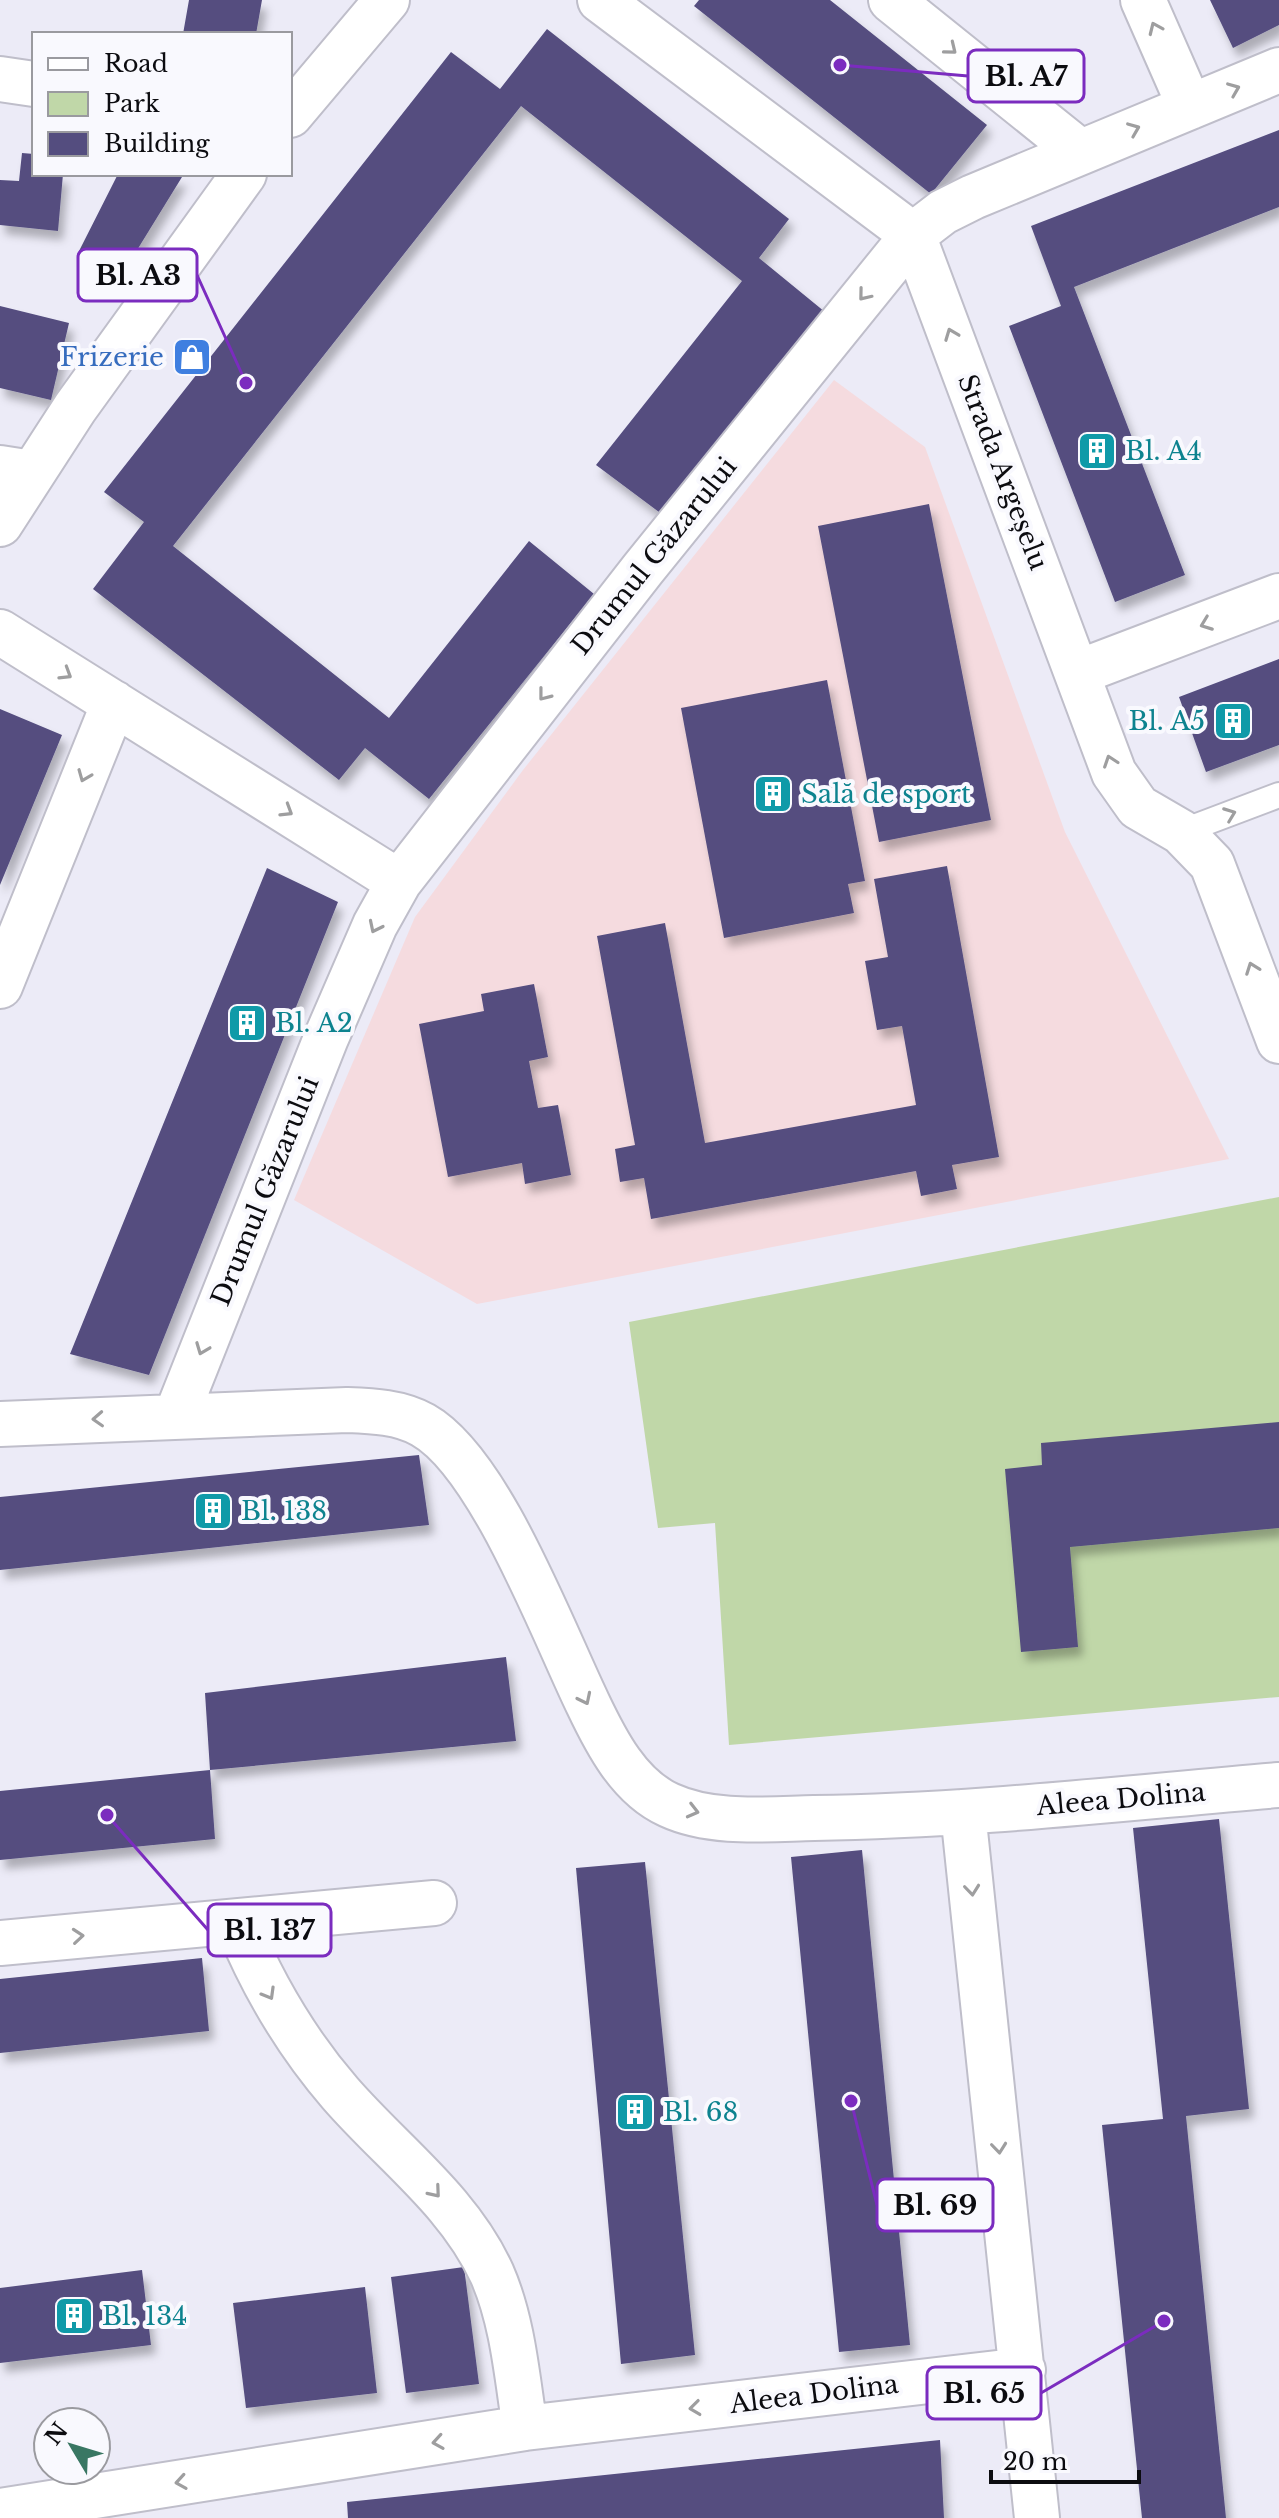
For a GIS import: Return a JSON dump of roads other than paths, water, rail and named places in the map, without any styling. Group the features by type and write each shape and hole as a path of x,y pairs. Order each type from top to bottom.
{"street":[{"path":"292,113 387,0"},
{"path":"600,0 913,235"},
{"path":"891,0 1079,151"},
{"path":"1143,0 1190,107"},
{"name":"Drumul Găzarului","path":"176,1416 326,1038 375,925 399,882 643,569 913,235 943,212 973,197 1279,70"},
{"path":"0,79 32,84"},
{"path":"0,524 16,471 101,371 243,176"},
{"name":"Strada Argeșelu","path":"913,235 1079,672 1114,773 1138,807 1181,832 1212,864 1279,1041"},
{"path":"1079,672 1279,596"},
{"path":"0,632 399,882"},
{"path":"0,986 114,703"},
{"name":"Aleea Dolina","path":"176,1416 347,1410 404,1416 447,1442 492,1502 597,1723 627,1772 647,1791 670,1806 708,1815 748,1819 963,1812 1279,1785"},
{"path":"0,1424 176,1416"},
{"path":"963,1812 1037,2518"},
{"path":"0,1943 434,1903"},
{"path":"237,1923 260,1978 309,2056 433,2189 468,2233 490,2271 505,2308 525,2428"},
{"name":"Aleea Dolina","path":"0,2511 525,2428 1023,2370"}],"lane":[{"path":"1181,832 1279,795"}],"place":[{"name":"Bl. A7","path":"840,65"},
{"name":"Frizerie","path":"192,357"},
{"name":"Bl. A3","path":"246,383"},
{"name":"Bl. A4","path":"1097,451"},
{"name":"Bl. A5","path":"1233,721"},
{"name":"Sală de sport","path":"773,794"},
{"name":"Bl. A2","path":"247,1023"},
{"name":"Bl. 138","path":"213,1511"},
{"name":"Bl. 137","path":"107,1815"},
{"name":"Bl. 69","path":"851,2101"},
{"name":"Bl. 68","path":"635,2112"},
{"name":"Bl. 134","path":"74,2316"},
{"name":"Bl. 65","path":"1164,2321"}]}
